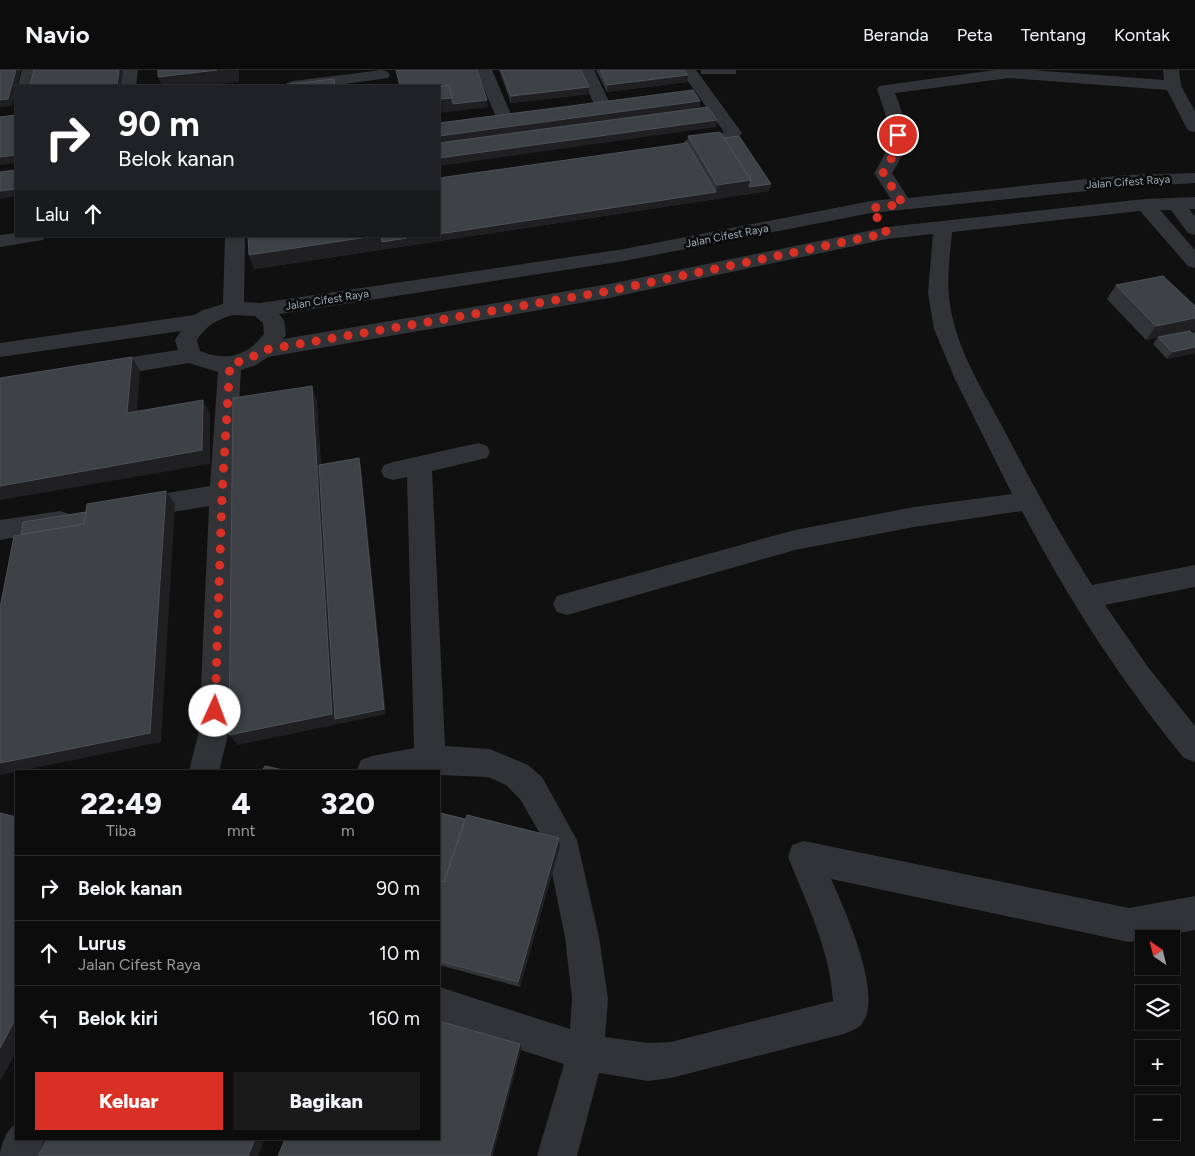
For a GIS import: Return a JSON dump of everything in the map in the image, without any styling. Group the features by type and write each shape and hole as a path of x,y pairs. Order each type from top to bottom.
{"street":[{"path":"26,85 30,70"},
{"path":"128,85 130,70"},
{"path":"484,70 504,117"},
{"path":"586,70 603,106"},
{"path":"672,148 720,140 731,136 733,133 689,70"},
{"path":"903,204 883,173 899,145 897,124 885,89 1009,73 1172,78 1195,127"},
{"path":"303,85 382,77"},
{"path":"685,96 704,94"},
{"path":"583,108 621,104"},
{"path":"485,119 524,114"},
{"name":"Jalan Cifest Raya","path":"260,310 624,256 871,208 1126,181 1195,178"},
{"path":"1186,203 1195,229"},
{"name":"Jalan Cifest Raya","path":"264,350 609,291 887,233 1145,205 1186,203"},
{"path":"1145,205 1195,262"},
{"path":"871,208 887,233"},
{"path":"943,228 938,293 941,315 964,375 1028,501 1084,598 1154,697 1195,748"},
{"path":"0,241 29,237"},
{"path":"233,308 235,237"},
{"path":"0,350 197,322 213,313 233,308 260,310 273,320 275,335 264,350 249,359 230,364 207,364 191,355 76,374"},
{"path":"191,355 186,340 197,322"},
{"path":"204,770 214,731 222,494 230,364"},
{"path":"393,470 478,452"},
{"path":"419,464 430,760"},
{"path":"116,511 222,494"},
{"path":"566,604 795,540 914,517 1028,501"},
{"path":"0,530 87,516"},
{"path":"23,554 29,526"},
{"path":"1084,598 1195,576"},
{"path":"372,770 430,760 490,763 517,775 530,788 561,840 582,937 590,999 586,1053 557,1156"},
{"path":"440,1005 586,1053 648,1062 671,1060 844,1016 851,1009 850,985 844,952 804,857 1130,925 1195,912"},
{"path":"17,1156 25,1140"}],"building":[{"path":"0,70 16,70 8,99 0,100"},
{"path":"34,70 119,70 117,85 30,85"},
{"path":"158,70 217,70 158,77"},
{"path":"396,70 477,70 487,100 453,104 449,85 440,87 440,85 400,85"},
{"path":"501,70 581,70 589,87 511,96"},
{"path":"600,70 684,70 688,75 607,85"},
{"path":"334,79 335,85 282,85"},
{"path":"449,85 452,98 440,99 440,87"},
{"path":"693,90 700,101 440,136 440,123"},
{"path":"708,107 717,120 440,158 440,143"},
{"path":"15,115 15,155 0,157 0,117"},
{"path":"720,132 751,180 717,185 688,136"},
{"path":"739,136 771,184 749,187 751,180 724,138"},
{"path":"687,143 716,192 440,234 440,178"},
{"path":"15,170 15,189 0,191 0,172"},
{"path":"248,237 367,237 249,255"},
{"path":"381,237 407,238 382,242"},
{"path":"1163,276 1195,306 1195,318 1156,326 1116,285"},
{"path":"1190,331 1195,336 1195,347 1172,352 1158,337"},
{"path":"132,357 127,413 203,400 202,450 0,486 0,378"},
{"path":"312,386 332,714 229,735 233,398"},
{"path":"359,458 384,709 335,719 319,465"},
{"path":"166,491 150,733 0,763 0,608 14,536 84,524 87,504"},
{"path":"86,512 84,524 21,534 23,522"},
{"path":"265,766 283,770 263,770"},
{"path":"0,813 15,817 15,1020 0,1048"},
{"path":"440,813 465,819 444,882 440,881"},
{"path":"467,815 559,838 518,982 440,961 440,881 444,882"},
{"path":"440,1021 520,1044 490,1156 278,1156 285,1140 440,1140"},
{"path":"46,1140 255,1140 248,1156 38,1156"}],"route":[{"path":"215,711 222,494 230,364 249,359 264,350 609,291 761,261 887,233 871,208 903,204 883,173 899,145 898,135"}]}
